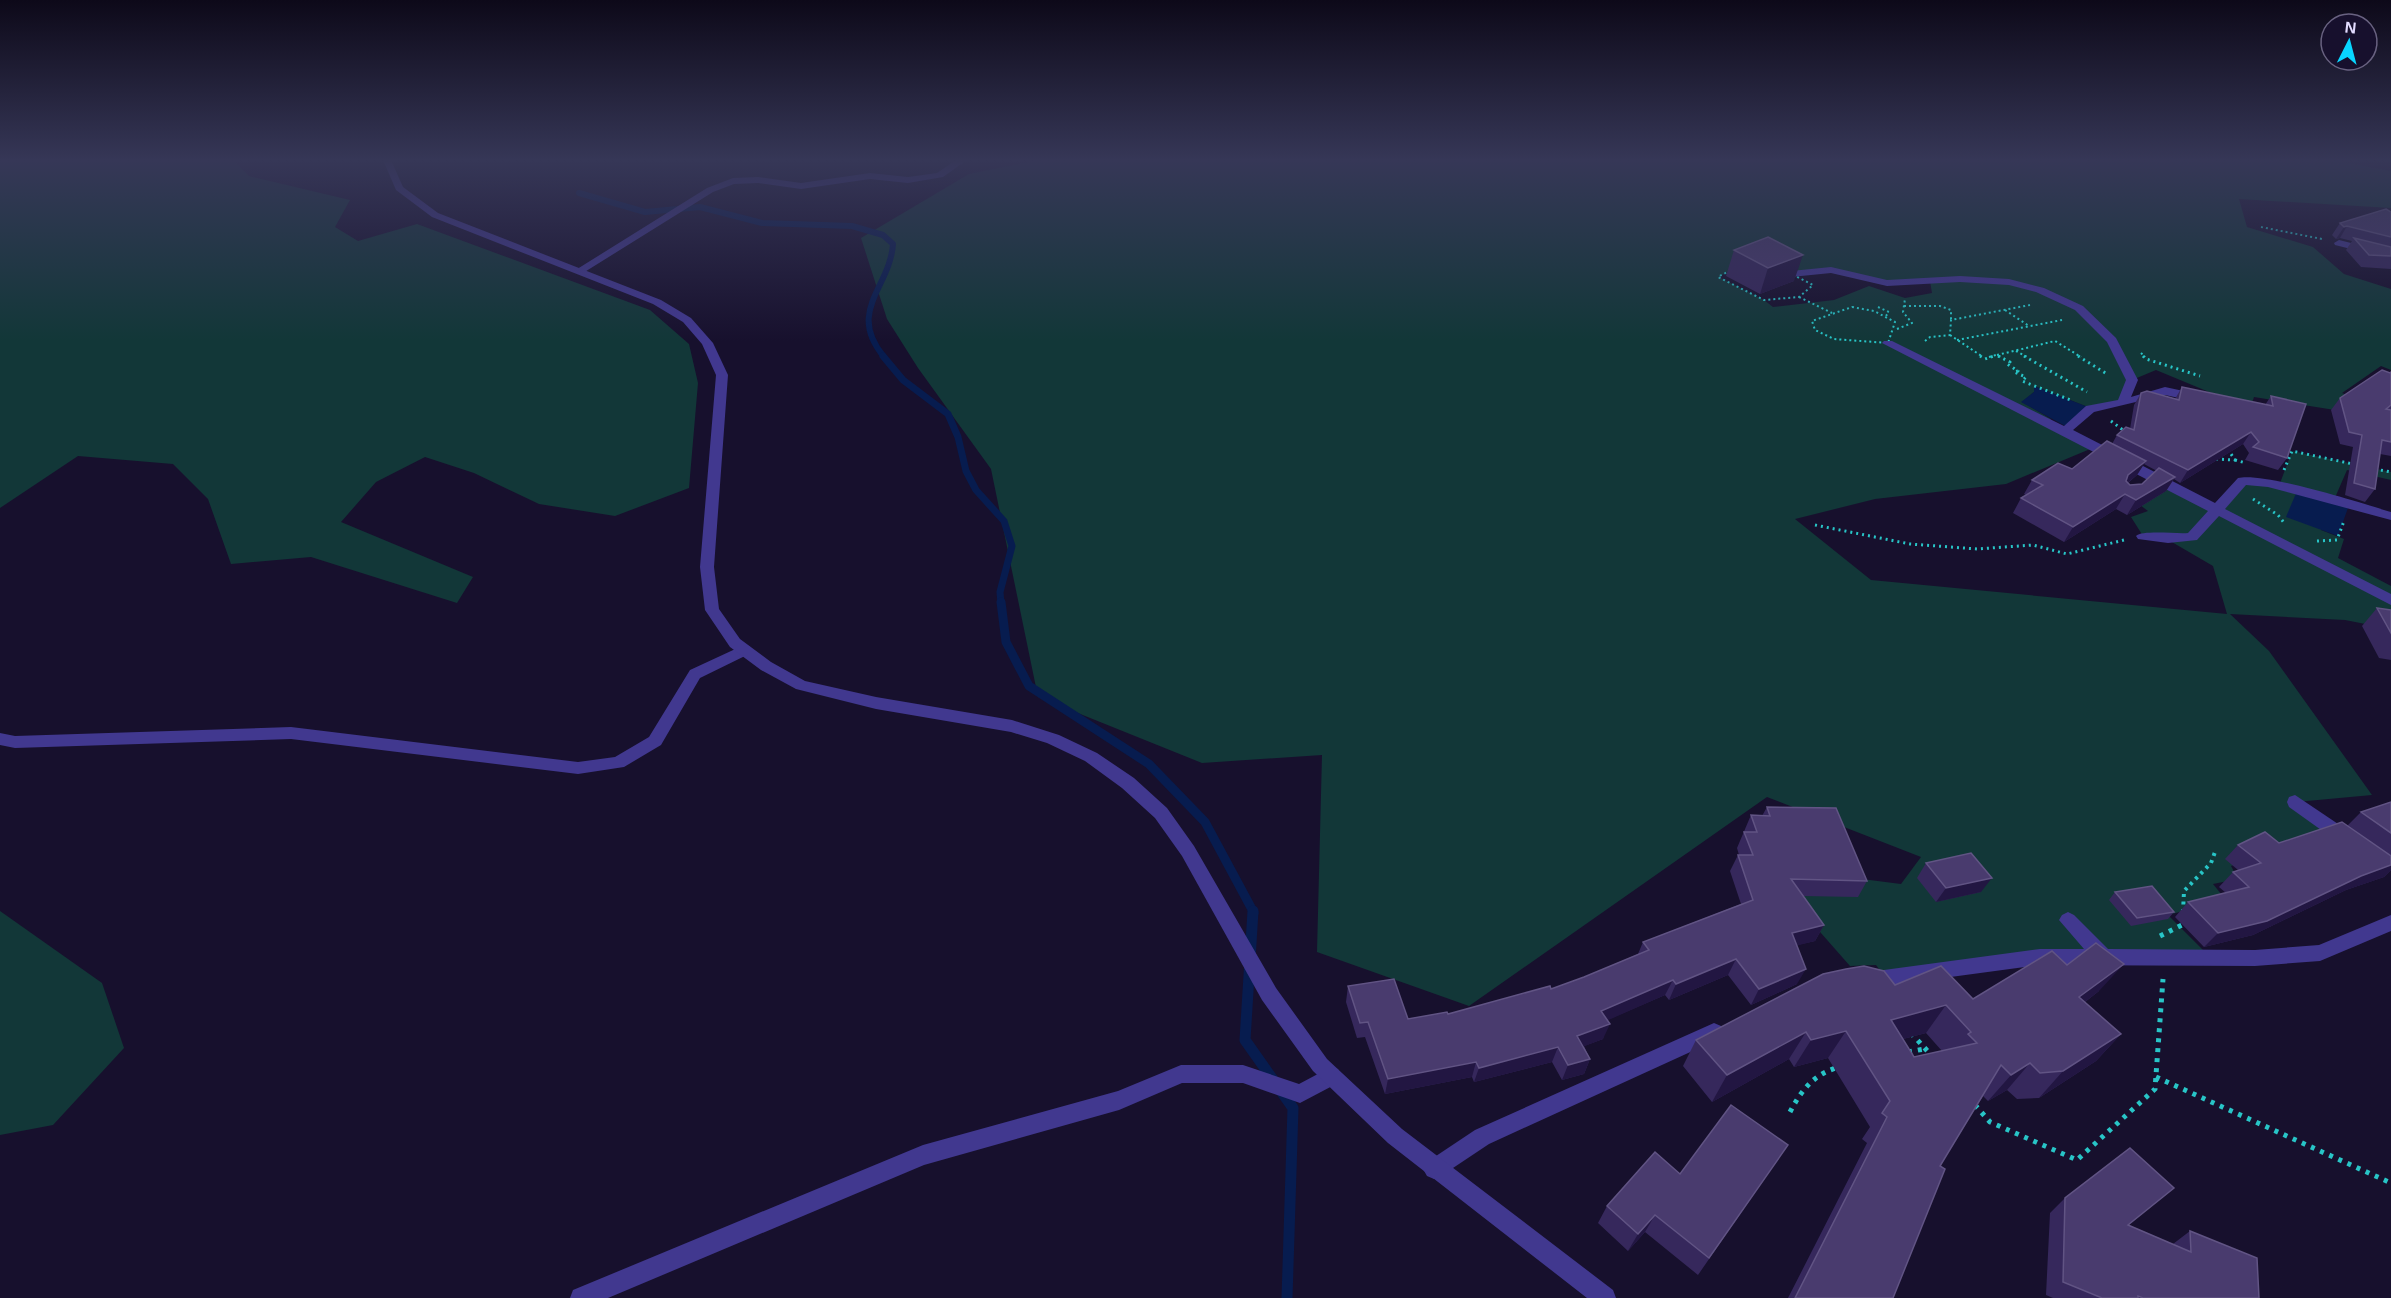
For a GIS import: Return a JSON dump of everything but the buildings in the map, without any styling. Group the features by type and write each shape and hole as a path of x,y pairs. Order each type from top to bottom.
{"street":[{"path":"449,221 657,302 687,320 707,343 722,375 707,567 712,610 735,644 766,666 801,685 876,703 1012,726 1053,739 1091,757 1128,783 1161,813 1188,851 1269,994 1325,1071 1395,1137 1434,1169 1605,1298"},
{"path":"579,272 661,221"},
{"path":"2339,243 2355,247 2391,248"},
{"path":"2355,247 2359,255 2365,259"},
{"path":"1791,274 1831,270 1887,284 1960,279 2009,282 2040,290 2079,308 2112,340 2132,380 2123,403"},
{"path":"1889,338 2065,431 2145,478 2217,510 2391,600"},
{"path":"2065,431 2093,408 2123,403 2164,391 2206,400"},
{"path":"2143,536 2168,539 2192,537 2243,481 2269,483 2391,516"},
{"path":"0,739 15,742 291,733 578,768 618,763 655,741 695,674 744,650"},
{"path":"2295,802 2354,844"},
{"path":"2068,920 2103,957"},
{"path":"1854,982 2040,957 2255,958 2320,952 2391,923"},
{"path":"1434,1169 1482,1137 1727,1026"},
{"path":"581,1298 923,1155 1119,1100 1180,1074 1243,1074 1300,1094 1325,1071"}],"path":[{"path":"2261,227 2339,243"},
{"path":"1799,297 1813,285 1766,261 1737,266 1718,277 1764,300 1799,297 1832,314"},
{"path":"1895,322 1874,311 1851,307 1812,321 1815,330 1834,339 1889,338 1912,323 1903,312 1905,298 1932,293 1930,281"},
{"path":"1951,320 2059,299"},
{"path":"1904,306 1940,306 1951,310 1950,335"},
{"path":"1878,307 1889,312 1885,317"},
{"path":"2004,310 2030,326"},
{"path":"1956,340 2086,315"},
{"path":"1929,345 1924,340 1930,337 1950,335 1985,359 2055,341 2129,388"},
{"path":"2015,350 2110,405"},
{"path":"1996,355 2010,362 2007,364 2018,371 2014,372 2026,377 2022,381 2093,408"},
{"path":"2229,451 2235,460"},
{"path":"2282,475 2292,451 2358,465"},
{"path":"2214,459 2235,460 2254,466"},
{"path":"2369,467 2391,472"},
{"path":"2248,496 2278,515 2290,532"},
{"path":"2309,538 2318,541 2337,540 2349,505"},
{"path":"1815,525 1910,544 1977,549 2033,545 2067,554 2143,536"},
{"path":"1968,1097 1990,1122 2077,1160 2155,1089 2165,957 2160,934 2182,925 2184,891 2211,863 2215,852"},
{"path":"1910,1032 1940,1065"},
{"path":"1904,1053 1925,1049"},
{"path":"1790,1112 1802,1088 1830,1069 1840,1067"},
{"path":"2156,1077 2391,1184"}],"green space":[{"path":"0,221 339,221 335,227 358,241 417,224 650,310 689,344 698,383 689,488 615,516 539,504 474,473 425,457 376,482 341,522 473,577 457,603 311,557 231,564 208,499 173,464 78,456 0,508"},
{"path":"890,221 2245,221 2247,227 2313,247 2344,274 2391,289 2391,370 2381,366 2342,393 2382,409 2360,414 2254,397 2250,409 2156,370 2132,380 2123,403 2093,409 2034,386 2034,392 2022,402 2051,419 2049,423 2095,447 2006,484 1875,499 1795,519 1871,580 2227,614 2213,566 2165,538 2143,536 2131,517 2148,511 2136,502 2166,483 2217,510 2243,481 2279,486 2292,451 2391,472 2391,480 2347,470 2321,530 2344,539 2338,558 2391,586 2391,629 2345,620 2230,614 2269,651 2372,795 2296,802 2336,831 2231,866 2238,879 2213,884 2226,900 2168,915 2210,957 2042,957 1886,978 1876,965 1850,966 1784,891 1854,878 1901,884 1921,857 1767,797 1469,1006 1317,952 1322,755 1202,763 1038,697 991,469 918,368 887,319 861,238","holes":["1736,267 1791,274 1831,270 1887,283 1930,281 1932,293 1905,298 1869,286 1834,300 1773,307 1719,277"]},
{"path":"0,911 102,983 124,1048 53,1125 0,1135"}],"water":[{"path":"2034,386 2093,409 2069,428 2021,402 2034,392"},
{"path":"2297,491 2349,505 2338,536 2286,517"}],"waterway":[{"path":"753,221 762,223 852,226 883,235 893,244 890,260 869,313 869,326 873,341 884,357"},
{"path":"883,356 903,380 948,414 958,437 966,471 976,490 1004,521 1012,546 1000,592 1001,604"},
{"path":"1001,602 1006,642 1029,686 1149,764 1205,822 1253,911"},
{"path":"1253,911 1245,1040 1293,1108 1287,1298"}]}
